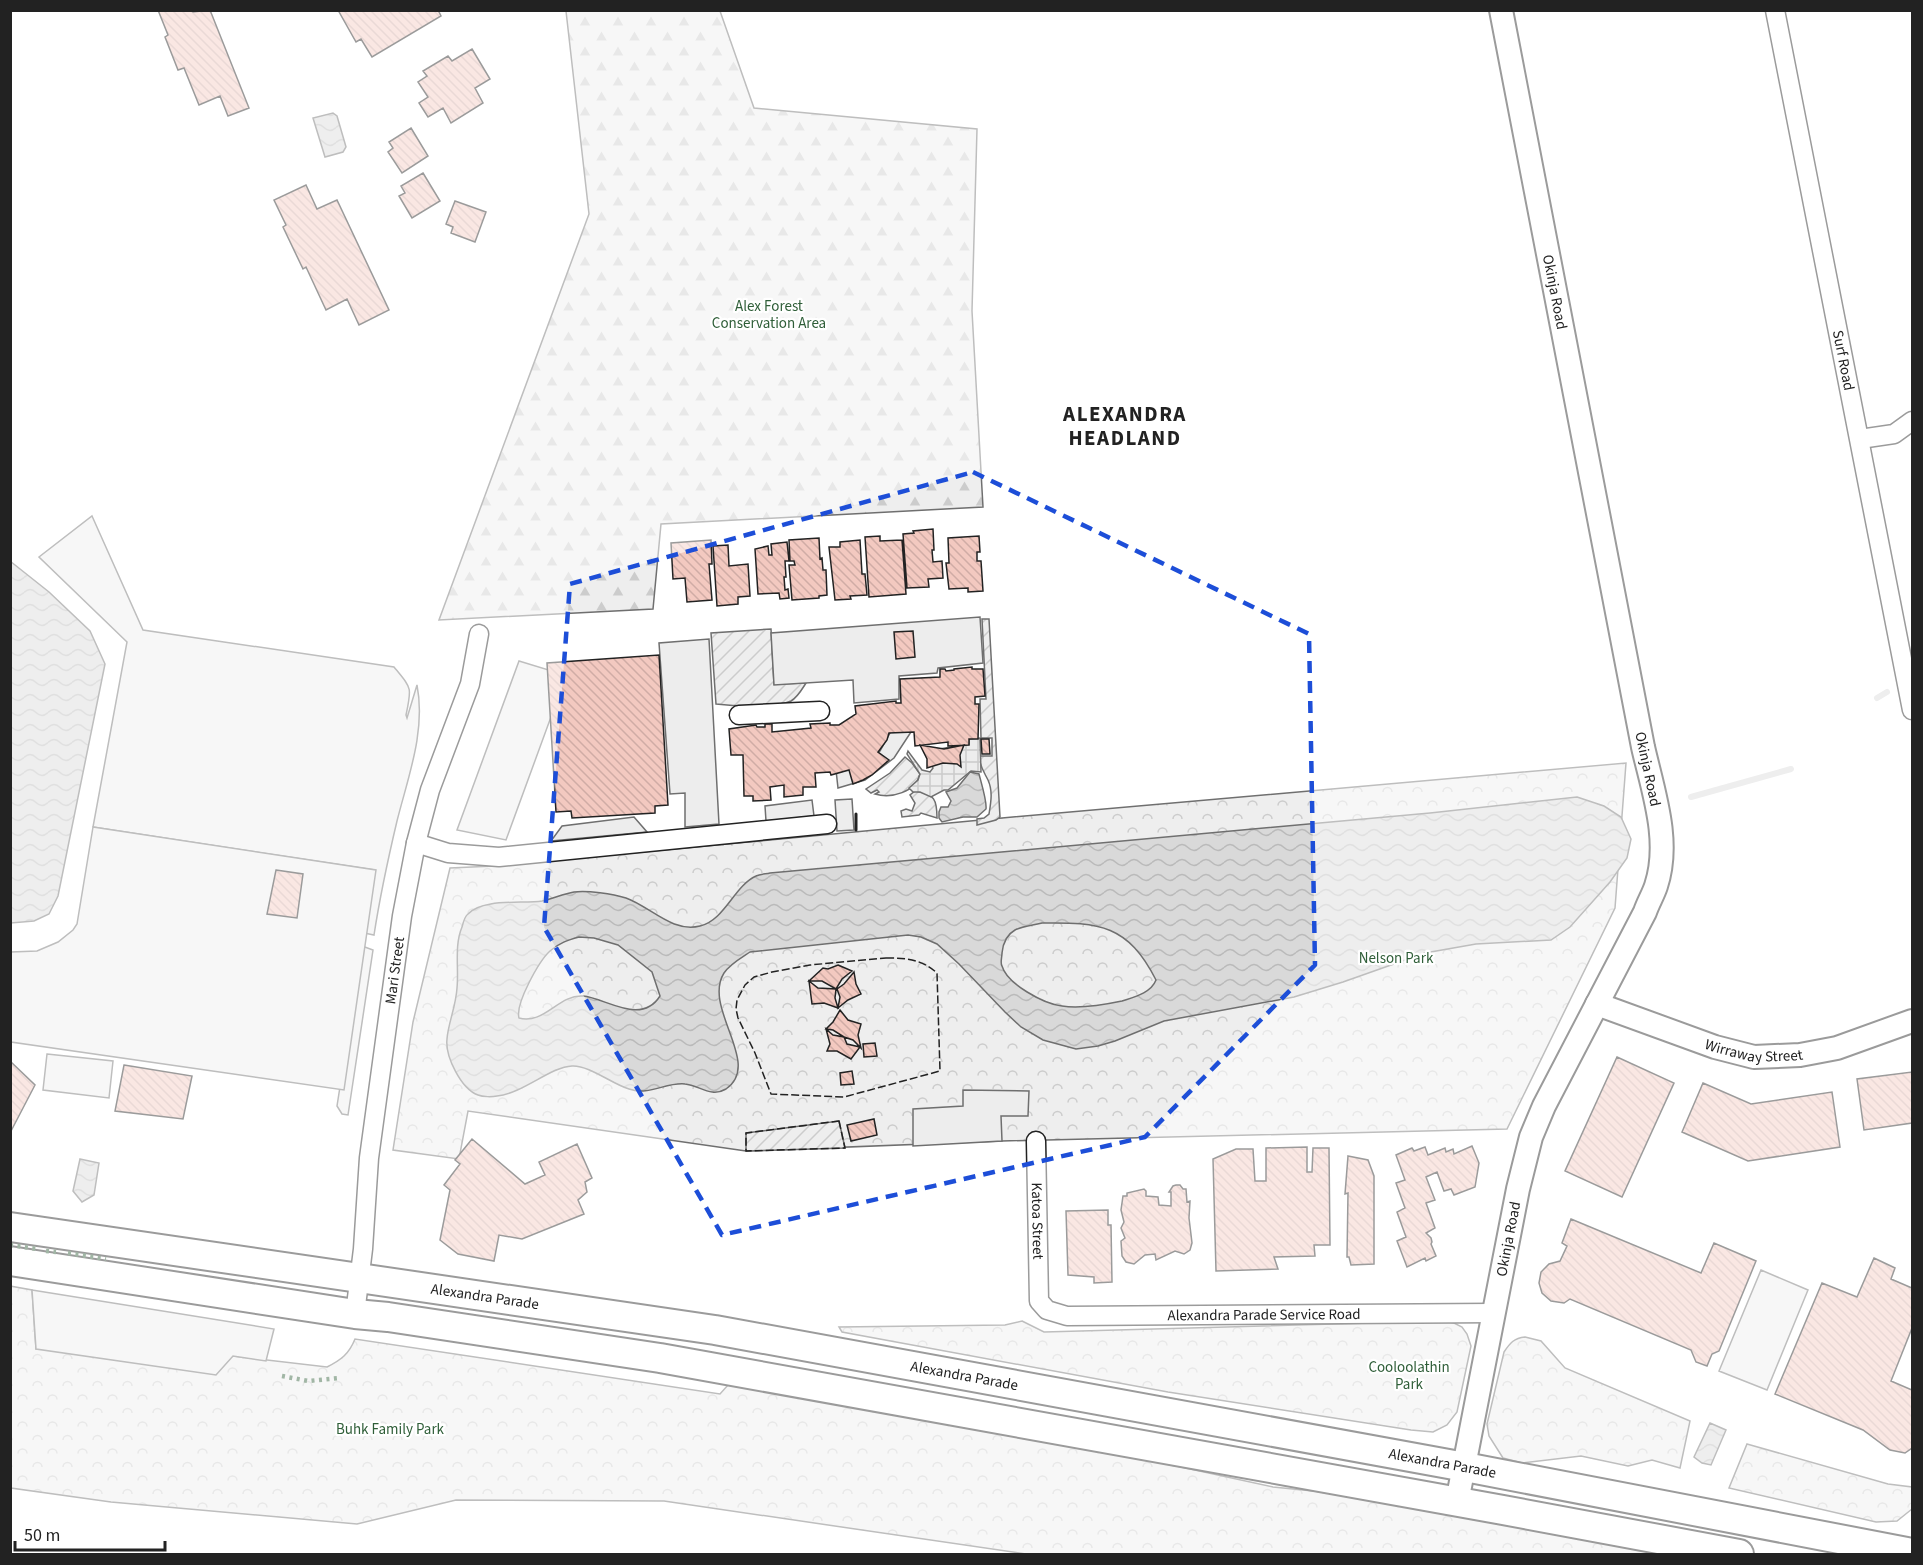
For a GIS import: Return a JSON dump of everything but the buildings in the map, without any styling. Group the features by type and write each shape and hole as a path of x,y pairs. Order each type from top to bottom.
{"main road":[{"name":"Alexandra Parade","path":"10,1227 715,1330 1465,1467 1912,1553"},
{"path":"10,1261 660,1358 1739,1554"}],"street":[{"name":"Okinja Road","path":"1457,1502 1518,1189 1531,1137 1544,1106 1645,912 1657,884 1661,850 1659,817 1643,747 1501,10"},
{"name":"Surf Road","path":"1775,10 1912,710"},
{"path":"1860,439 1894,434 1912,421"},
{"name":"Mari Street","path":"355,1314 364,1243 369,1158 402,916 416,843 430,790 470,684 479,634"},
{"path":"739,715 820,711"},
{"path":"416,843 448,853 499,856 827,824"},
{"name":"Wirraway Street","path":"1597,1004 1715,1047 1754,1057 1800,1055 1837,1048 1912,1021"},
{"name":"Katoa Street","path":"1036,1141 1039,1301"},
{"name":"Alexandra Parade Service Road","path":"1039,1301 1047,1310 1067,1316 1493,1313"}],"highlighted area":[{"path":"973,472 1309,634 1315,965 1145,1137 722,1235 544,927 570,584"}],"green space":[{"name":"Alex Forest Conservation Area","path":"566,11 720,11 754,108 977,129 972,311 983,507 661,524 653,609 439,620 589,214"},
{"path":"92,516 143,630 394,667 409,689 407,718 417,685 418,737 387,863 374,935 364,933 374,870 93,827 127,642 39,557"},
{"path":"982,619 989,619 1000,817 977,825 977,819 989,814 991,797 990,784 979,756 992,756 992,738 981,738 980,699 986,699"},
{"path":"771,629 774,684 806,683 800,693 791,701 775,705 716,704 711,633"},
{"path":"905,757 920,774 918,780 908,790 888,796 875,794 879,792 877,790 871,793 866,789 890,773"},
{"name":"Nelson Park","path":"1626,763 1615,908 1507,1129 1002,1141 746,1151 468,1111 459,1159 393,1150 413,1022 450,868 494,866"},
{"path":"915,791 927,794 934,799 937,818 921,813 902,817 901,811 906,809 912,811 915,803 910,795"},
{"path":"362,946 373,950 348,1115 342,1114 337,1106"},
{"path":"47,1054 113,1061 109,1098 43,1090"},
{"path":"839,1121 845,1148 746,1151 746,1133"},
{"name":"Buhk Family Park","path":"10,1286 32,1290 36,1349 233,1356 327,1367 344,1356 355,1339 720,1394 728,1385 1084,1446 1273,1487 1363,1496 1673,1554 1026,1554 664,1501 456,1500 357,1524 111,1502 11,1488"},
{"name":"Cooloolathin Park","path":"1022,1321 1044,1332 1444,1321 1462,1327 1471,1346 1457,1412 1447,1425 1433,1432 1168,1392 842,1332 839,1327 1005,1325"},
{"path":"1525,1337 1541,1341 1565,1368 1690,1421 1680,1468 1652,1460 1628,1466 1581,1456 1522,1463 1503,1458 1489,1436 1487,1424 1504,1352 1518,1338"},
{"path":"1747,1444 1888,1484 1912,1487 1912,1509 1897,1521 1876,1522 1729,1488"}],"shaded area":[{"path":"980,617 983,663 938,668 937,673 899,676 899,699 854,703 853,680 774,685 771,633"},
{"path":"709,639 719,824 685,827 685,793 670,794 659,643"},
{"path":"519,661 552,671 555,706 506,840 457,830"},
{"path":"895,724 911,732 894,758 865,780 838,788 836,770 870,759 880,751"},
{"path":"980,738 981,772 971,771 948,790 931,797 920,792 913,792 909,788 918,780 920,774 907,754 908,751 922,770 930,772 933,768 927,751 969,744 969,739"},
{"path":"852,799 854,830 837,831 835,800"},
{"path":"812,800 814,816 766,821 765,806"},
{"path":"634,817 647,832 551,841 562,826"},
{"path":"93,827 376,870 344,1090 11,1042 11,952 37,951 58,942 77,924"},
{"path":"963,1090 1029,1091 1028,1116 1001,1116 1002,1141 913,1146 913,1109 963,1106"},
{"path":"1761,1270 1808,1290 1767,1390 1719,1371"},
{"path":"32,1290 274,1329 266,1361 233,1356 216,1375 36,1349"}],"water":[{"path":"333,113 337,116 346,147 343,152 325,157 313,118"},
{"path":"10,561 49,592 90,631 105,664 58,896 49,914 34,921 11,923"},
{"path":"970,772 979,774 986,809 977,817 963,817 942,822 939,818 941,807 948,807 951,801 946,792 957,788"},
{"path":"1577,797 1604,806 1621,817 1631,839 1627,858 1610,882 1570,927 1551,940 1476,944 1425,953 1294,997 1164,1021 1098,1046 1076,1049 1043,1040 1021,1027 937,944 921,937 908,935 750,952 732,964 724,973 719,987 720,1002 736,1051 738,1065 736,1078 721,1091 710,1092 690,1085 678,1084 636,1091 622,1087 586,1068 572,1066 564,1067 507,1094 493,1097 482,1096 472,1092 466,1086 451,1063 447,1039 456,995 457,949 460,934 467,915 483,906 542,901 574,892 593,892 626,898 671,923 690,927 709,923 748,881 758,875 770,873 1430,813","holes":["1042,923 1080,924 1110,930 1135,948 1156,980 1154,984 1142,994 1100,1005 1062,1006 1036,997 1011,980 1005,973 1001,960 1002,949 1009,934 1015,930","579,937 594,938 618,945 652,972 660,996 652,1005 633,1010 583,996 574,997 544,1014 528,1019 519,1018 524,993 545,956 560,944"]},
{"path":"80,1159 99,1163 94,1195 82,1202 73,1191"},
{"path":"1710,1423 1726,1430 1711,1465 1702,1463 1694,1457"}],"waterway":[{"path":"1877,698 1887,692"},
{"path":"1691,797 1791,769"}],"hedge":[{"path":"10,1245 37,1249"},
{"path":"46,1251 56,1252"},
{"path":"68,1253 106,1259"},
{"path":"282,1376 308,1381 339,1378"}],"fence":[{"path":"886,958 913,960 937,973 940,1071 844,1097 771,1094 738,1018 737,1000 745,985 754,977 772,972 810,965 886,958"},
{"path":"839,1121 845,1148 746,1151 746,1133 839,1121"}],"wall":[{"path":"856,814 856,830"}],"district":[{"name":"ALEXANDRA HEADLAND","path":"1125,426"}]}
